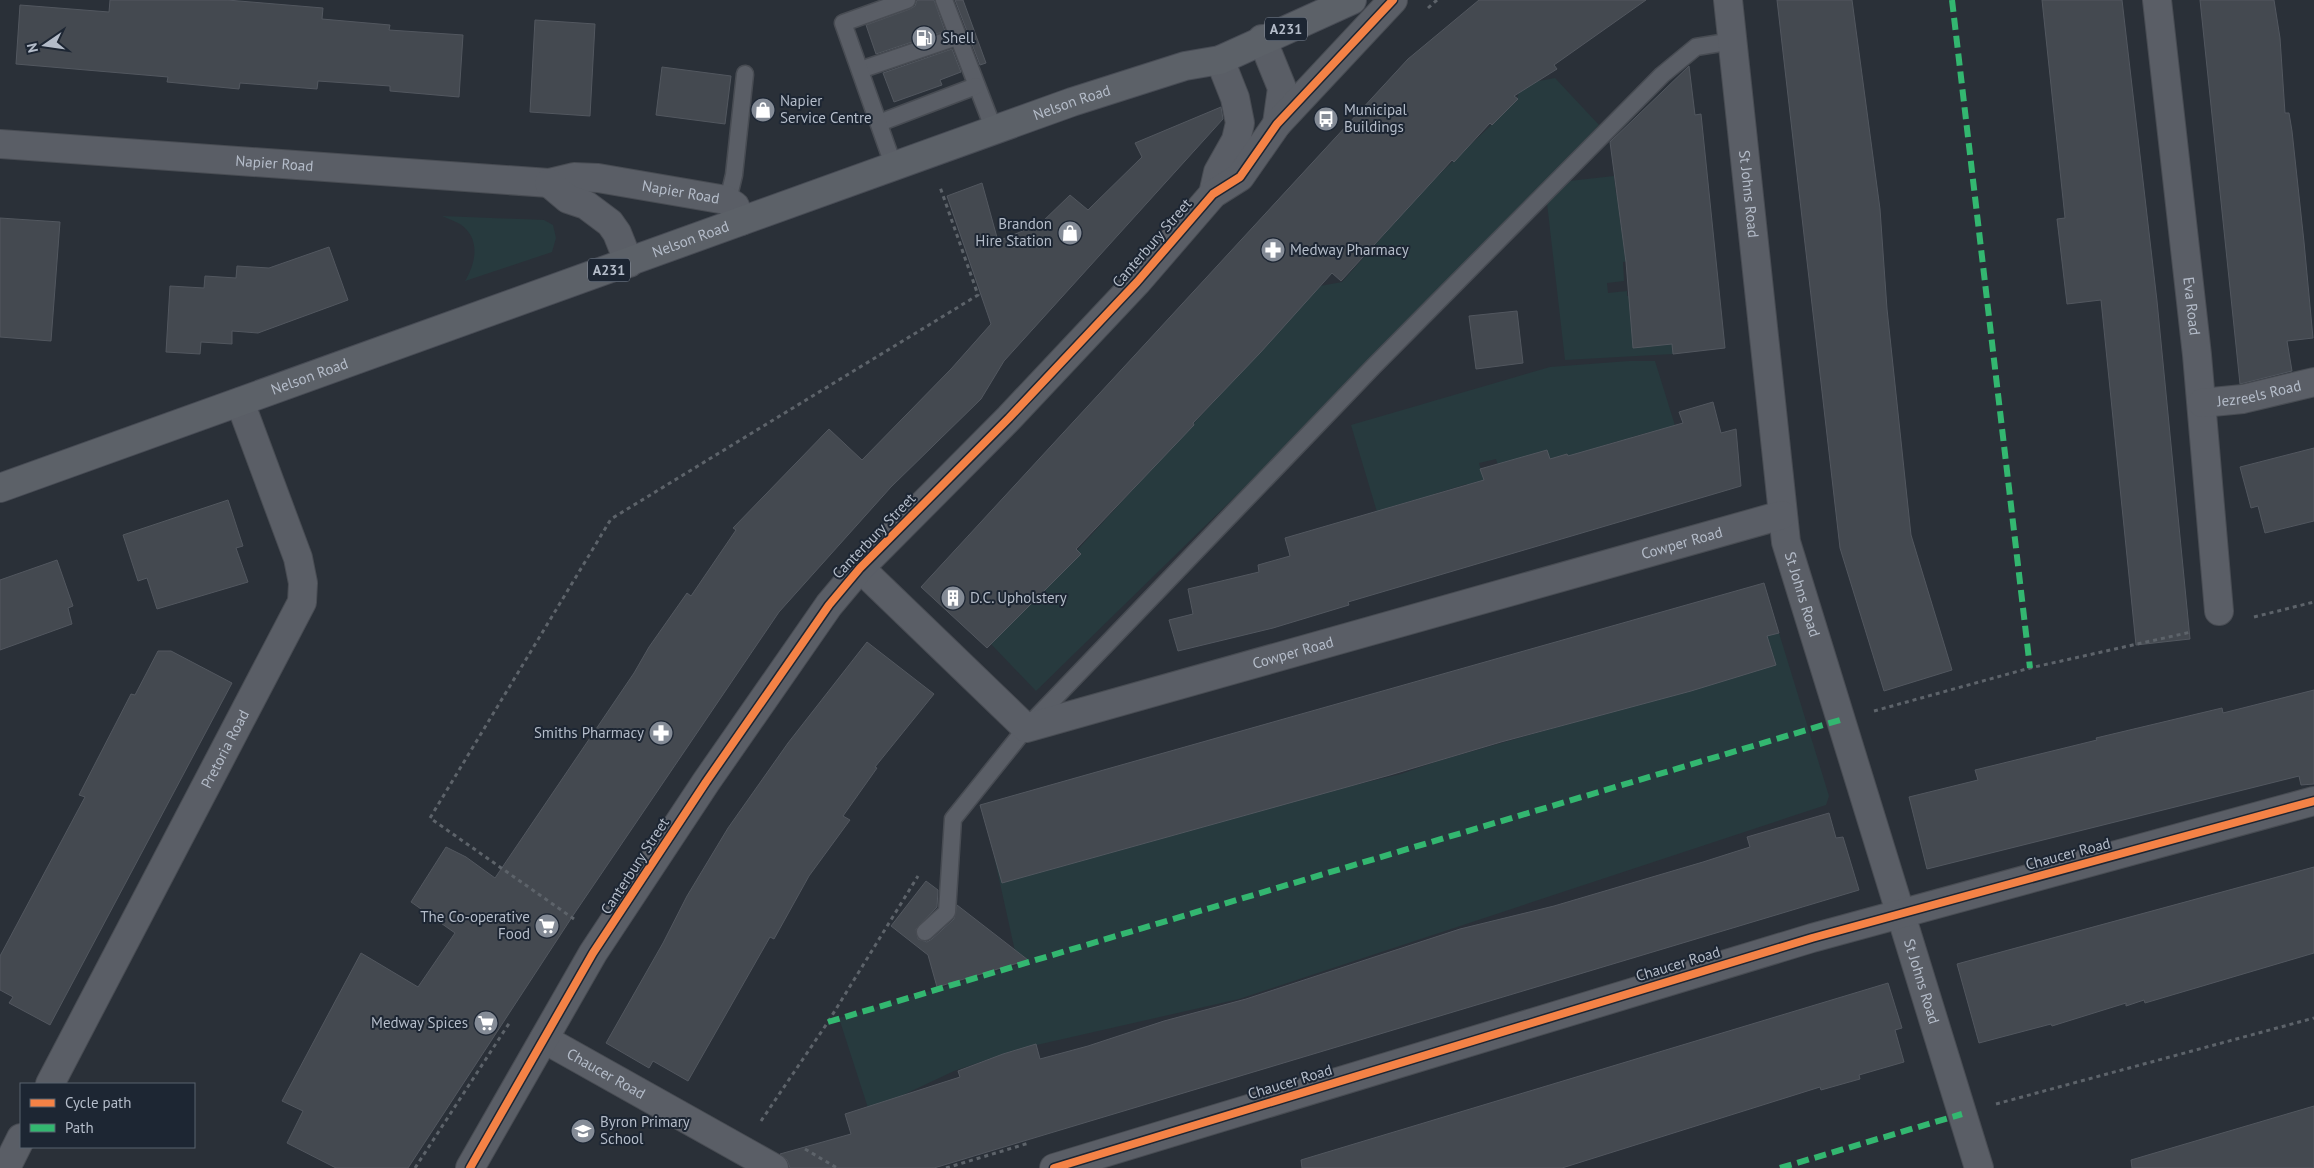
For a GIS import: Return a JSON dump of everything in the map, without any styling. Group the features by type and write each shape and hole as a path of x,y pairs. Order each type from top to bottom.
{"main road":[{"name":"Nelson Road","path":"0,488 628,263 735,211 894,166 1135,81 1185,66 1220,60 1262,39 1352,0"}],"street":[{"name":"Canterbury Street","path":"470,1168 602,940 769,690 829,605 860,568 1056,368 1137,282 1214,194 1240,177 1277,124 1393,0"},
{"name":"St Johns Road","path":"1728,0 1763,312 1782,515 1790,556 1979,1168"},
{"name":"Eva Road","path":"2157,0 2202,403 2221,618"},
{"name":"Canterbury Street","path":"1262,39 1282,88 1277,124"},
{"name":"Canterbury Street","path":"1214,194 1218,172 1236,140 1240,123 1235,98 1220,60"},
{"name":"Napier Road","path":"0,144 549,183 574,177 619,180 735,211"},
{"path":"549,183 568,198 594,210 610,223 620,239 628,263"},
{"name":"Jezreels Road","path":"2202,403 2243,399 2314,382"},
{"name":"Pretoria Road","path":"51,1083 302,602 303,583 298,558 240,402"},
{"name":"Cowper Road","path":"1026,728 1782,515"},
{"path":"860,568 1026,728"},
{"name":"Chaucer Road","path":"1054,1168 1812,938 2314,801"},
{"name":"Chaucer Road","path":"544,1039 774,1168"},
{"path":"6,1168 20,1140"}],"lane":[{"path":"894,166 843,23 907,0"},
{"path":"944,0 994,130"},
{"path":"860,70 958,37"},
{"path":"925,932 947,912 953,819 1026,728 1374,366 1668,70 1686,53 1700,46 1733,41"},
{"path":"735,211 734,175 745,74"},
{"path":"879,123 976,86"}],"path":[{"path":"1426,9 1437,0"},
{"path":"602,940 430,818 611,519 978,295 928,154"},
{"path":"931,191 940,188"},
{"path":"1874,720 1871,712 2030,668 2221,618 2314,602"},
{"path":"741,1150 828,1022 922,870"},
{"path":"569,928 574,920"},
{"path":"415,1168 514,1015"},
{"path":"1962,1114 2314,1018"},
{"path":"946,1168 1032,1142"}],"green space":[{"path":"1555,78 1599,125 1422,314 1036,691 991,644 1320,286 1342,282 1428,185 1504,113 1505,108 1517,99 1522,84"},
{"path":"1614,176 1616,194 1655,190 1657,207 1619,212 1621,227 1628,226 1658,258 1623,262 1624,281 1607,283 1608,293 1627,291 1627,296 1666,292 1667,309 1630,313 1633,348 1672,344 1673,354 1565,360 1547,203 1569,181"},
{"path":"442,216 544,220 553,225 556,238 552,252 465,281 474,259 474,243 467,230 460,224"},
{"path":"1655,361 1681,445 1652,438 1650,432 1632,437 1641,472 1618,441 1583,452 1592,485 1577,489 1567,454 1550,459 1547,450 1531,455 1503,480 1496,459 1479,463 1493,513 1476,517 1467,484 1434,494 1443,527 1427,531 1418,499 1384,509 1393,540 1386,542 1351,425 1550,367"},
{"path":"1779,633 1829,796 1826,805 1239,999 1019,1049 954,1071 869,1111 839,1018 1018,965 994,856 1309,796 1401,774 1438,761 1656,699 1767,636"}],"building":[{"path":"110,0 227,0 323,8 322,19 390,25 389,30 463,35 459,97 390,91 390,86 318,81 317,89 240,83 239,89 167,82 168,77 16,64 20,5 109,12"},
{"path":"917,0 934,0 945,31 876,54 866,25 910,9 915,6"},
{"path":"955,0 963,0 986,63 980,65"},
{"path":"1479,0 1646,0 1554,65 1557,69 1514,96 1518,99 1492,125 1490,123 1454,162 1452,160 1341,281 1332,273 1260,353 1193,423 1194,425 1076,549 1081,554 987,648 921,587 1408,59"},
{"path":"1777,0 1852,0 1880,209 1887,309 1911,535 1952,670 1884,691 1840,548"},
{"path":"2042,0 2122,0 2157,301 2190,639 2136,645 2101,300 2067,304 2057,219 2065,218"},
{"path":"2200,0 2274,0 2280,38 2285,113 2289,113 2292,131 2304,242 2313,338 2287,341 2292,371 2240,384"},
{"path":"535,20 595,24 590,116 530,112"},
{"path":"952,49 961,72 940,80 942,85 894,102 883,73"},
{"path":"1689,66 1695,115 1701,114 1725,348 1673,354 1672,344 1633,348 1626,262 1610,142"},
{"path":"662,67 731,76 725,124 656,115"},
{"path":"1221,107 1223,119 1004,361 981,399 891,487 779,612 574,914 408,1168 336,1168 287,1143 303,1111 282,1101 361,953 418,987 455,933 411,902 446,847 466,857 495,878 634,673 649,647 687,593 691,596 736,530 733,528 829,429 862,460 951,369 991,324 947,196 982,183 998,241 1040,224 1070,195 1088,210 1142,157 1135,143"},
{"path":"0,218 60,222 51,341 0,337"},
{"path":"329,247 348,300 258,333 232,331 232,344 201,342 200,354 166,352 170,286 204,288 205,276 236,278 237,266 269,268"},
{"path":"1517,311 1523,363 1476,369 1469,316"},
{"path":"1713,402 1721,433 1736,429 1741,486 1348,602 1349,605 1273,628 1178,651 1169,620 1193,614 1188,589 1259,572 1258,565 1290,556 1285,538 1484,480 1480,469 1547,450 1550,459 1567,454 1568,456 1683,423 1679,412"},
{"path":"2314,448 2314,521 2265,533 2258,506 2251,508 2240,467"},
{"path":"228,500 243,546 236,548 248,582 157,609 147,578 138,581 123,535"},
{"path":"57,560 73,606 68,608 72,624 0,650 0,580"},
{"path":"1764,583 1779,633 1767,636 1776,665 1691,691 1501,742 1390,775 1002,883 980,805"},
{"path":"867,642 934,694 875,767 877,768 843,816 850,820 809,876 774,939 770,937 688,1081 653,1061 649,1068 606,1043 663,943 687,896 728,828 788,743"},
{"path":"158,651 171,651 232,683 50,1025 9,1003 13,997 0,990 0,956 85,797 79,795 131,694 135,695"},
{"path":"2314,690 2314,784 2301,785 2299,776 1927,869 1909,797 1978,780 1975,770 2097,740 2096,738 2222,708 2223,713"},
{"path":"1829,813 1836,838 1843,837 1859,890 934,1168 790,1168 787,1160 780,1154 851,1134 845,1114 960,1077 958,1071 1003,1054 1036,1044 1040,1059 1088,1046 1164,1021 1246,999 1460,929 1554,906 1703,862 1750,847 1747,837"},
{"path":"2314,867 2314,953 2145,1003 2144,1000 2126,1006 2126,1003 2052,1026 2051,1024 1979,1043 1957,964"},
{"path":"926,881 938,890 937,907 916,929 918,939 927,942 932,939 954,919 957,905 1028,960 937,987 928,955 891,926"},
{"path":"1888,983 1902,1028 1895,1030 1904,1062 1859,1075 1860,1079 1821,1090 1820,1087 1562,1168 1302,1168 1301,1160"},
{"path":"2314,1106 2314,1168 2132,1168 2131,1160"}],"marked path":[{"path":"1952,0 2030,668"},
{"path":"828,1022 1840,720"},
{"path":"1780,1168 1962,1114"}],"cycle path":[{"path":"470,1168 593,953 706,782 829,605 860,568 1009,418 1137,282 1213,194 1240,177 1277,124 1393,0"},
{"path":"1054,1168 1812,938 2314,801"}],"place":[{"name":"Shell","path":"924,38"},
{"name":"Napier Service Centre","path":"763,110"},
{"name":"Municipal Buildings","path":"1326,119"},
{"name":"Brandon Hire Station","path":"1070,233"},
{"name":"Medway Pharmacy","path":"1273,250"},
{"name":"D.C. Upholstery","path":"953,598"},
{"name":"Smiths Pharmacy","path":"661,733"},
{"name":"The Co-operative Food","path":"547,926"},
{"name":"Medway Spices","path":"486,1023"},
{"name":"Byron Primary School","path":"583,1131"}]}
